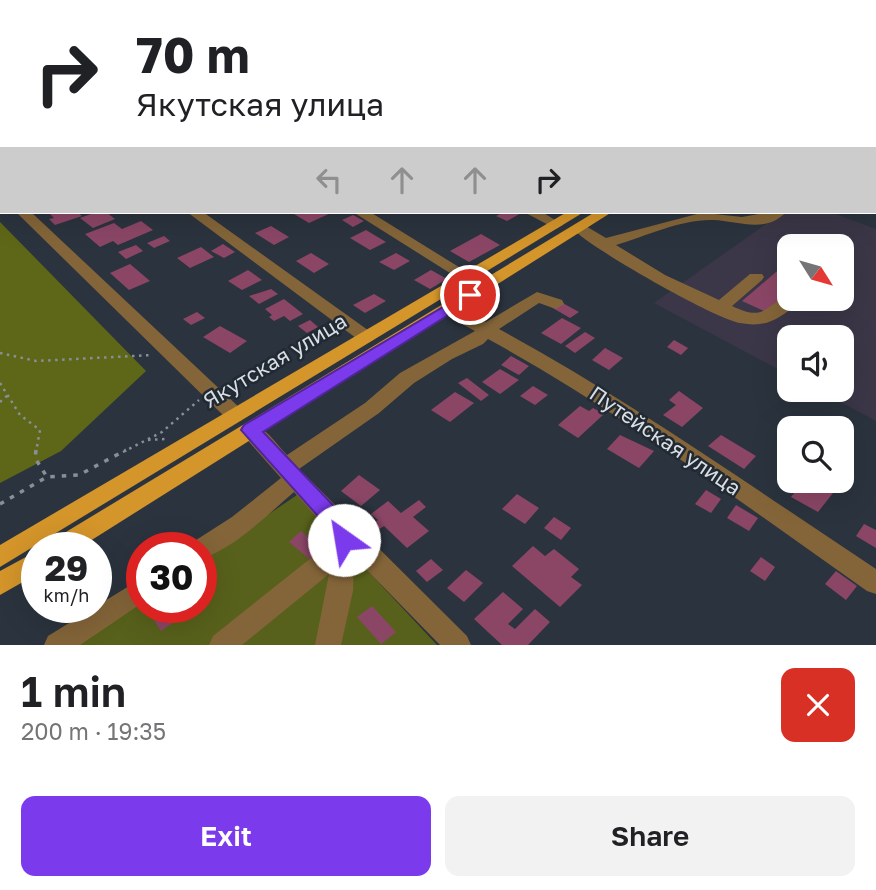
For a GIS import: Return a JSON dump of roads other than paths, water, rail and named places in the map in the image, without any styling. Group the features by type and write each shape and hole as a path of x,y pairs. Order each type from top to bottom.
{"main road":[{"name":"Якутская улица","path":"83,532 366,337 556,225 598,214"},
{"name":"Якутская улица","path":"0,557 448,309 578,220"},
{"path":"0,584 21,571"}],"street":[{"path":"25,214 243,423 345,532 458,645"},
{"path":"197,214 366,337"},
{"path":"363,214 467,277"},
{"path":"535,214 556,225"},
{"path":"606,243 681,216 706,214 762,222 776,214"},
{"path":"578,220 620,255 720,308 742,318 763,319 778,312"},
{"path":"720,308 756,277"},
{"path":"217,539 240,524 291,473 407,378 477,340 486,330 537,297 556,304"},
{"name":"Путейская улица","path":"448,309 554,367 876,583"},
{"path":"328,645 340,591 345,532"},
{"path":"222,645 320,566 342,559"},
{"path":"57,645 126,600"}]}
